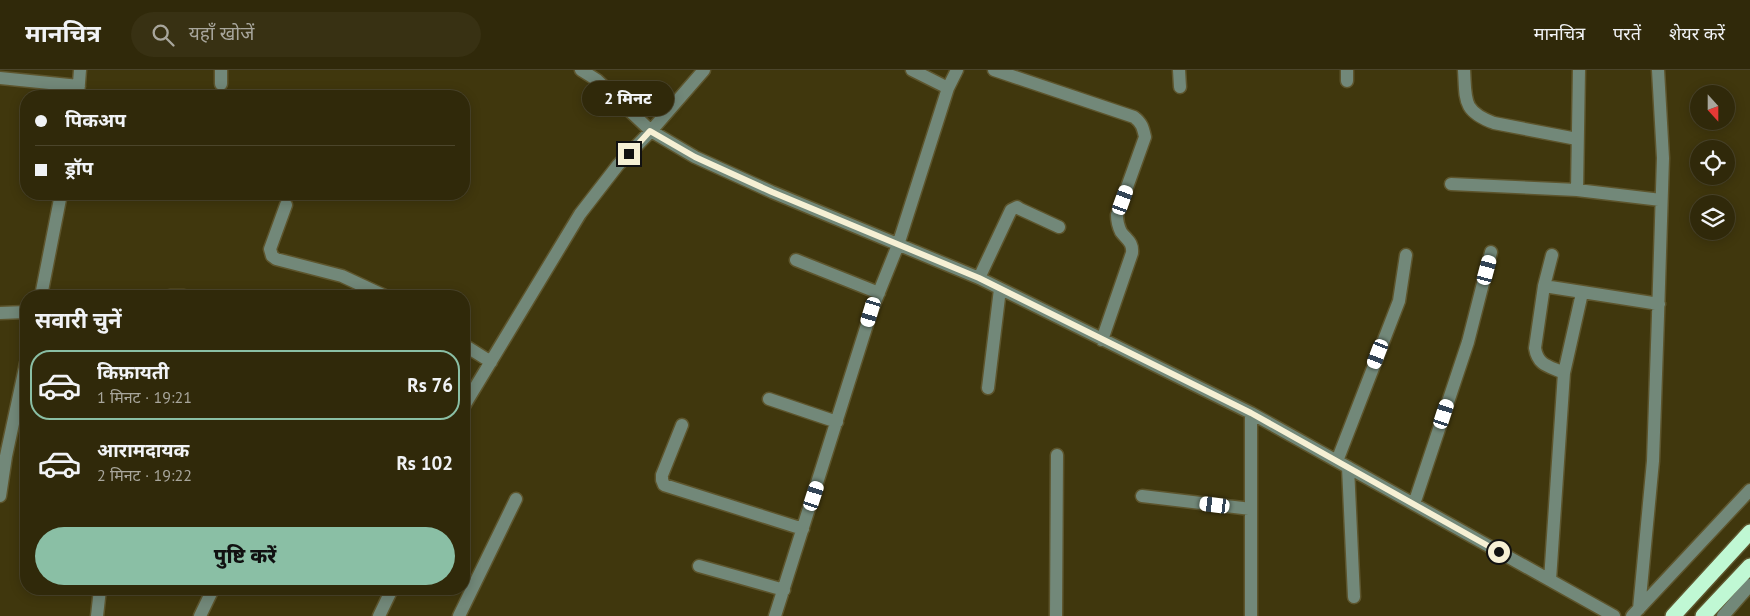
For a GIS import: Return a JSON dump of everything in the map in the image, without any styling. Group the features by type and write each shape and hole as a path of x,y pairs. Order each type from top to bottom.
{"highway":[{"path":"1673,616 1750,532"},
{"path":"1703,616 1750,566"}],"street":[{"path":"78,90 80,70"},
{"path":"221,70 221,84"},
{"path":"581,70 600,75 650,131 695,157 772,192 979,278 1251,413 1614,616"},
{"path":"470,384 478,354 580,214 618,165 704,70"},
{"path":"912,70 948,88"},
{"path":"775,616 871,312 898,245 948,88 957,70"},
{"path":"994,70 1134,118 1143,127 1146,137 1117,215 1118,226 1130,241 1132,253 1102,340"},
{"path":"1179,70 1180,87"},
{"path":"1464,70 1465,97 1473,114 1494,124 1578,138"},
{"path":"1577,190 1579,70"},
{"path":"1636,613 1653,461 1662,158 1658,70"},
{"path":"0,78 72,90"},
{"path":"1451,184 1577,190 1661,200"},
{"path":"42,290 61,200"},
{"path":"286,205 270,249 272,256 276,259 342,276 372,290"},
{"path":"979,278 1011,210 1020,209 1058,227"},
{"path":"1414,504 1468,342 1491,252"},
{"path":"1354,597 1342,464 1399,301 1406,255"},
{"path":"1552,255 1544,286 1535,348 1536,356 1540,362 1564,373"},
{"path":"796,260 879,293"},
{"path":"1544,286 1659,304"},
{"path":"988,388 1000,289"},
{"path":"1550,580 1564,373 1582,293"},
{"path":"0,313 20,312"},
{"path":"0,496 6,456 20,391"},
{"path":"769,399 837,422"},
{"path":"1251,413 1251,616"},
{"path":"682,425 662,475 664,485 803,530"},
{"path":"1056,616 1057,455"},
{"path":"1636,613 1750,490"},
{"path":"1142,496 1251,509"},
{"path":"470,593 516,499"},
{"path":"699,566 784,590"},
{"path":"1723,616 1750,586"},
{"path":"97,616 99,595"},
{"path":"200,616 210,595"},
{"path":"380,616 389,595"},
{"path":"459,616 469,595"}],"route":[{"path":"629,154 650,131 695,157 772,192 979,278 1251,413 1499,552"}]}
